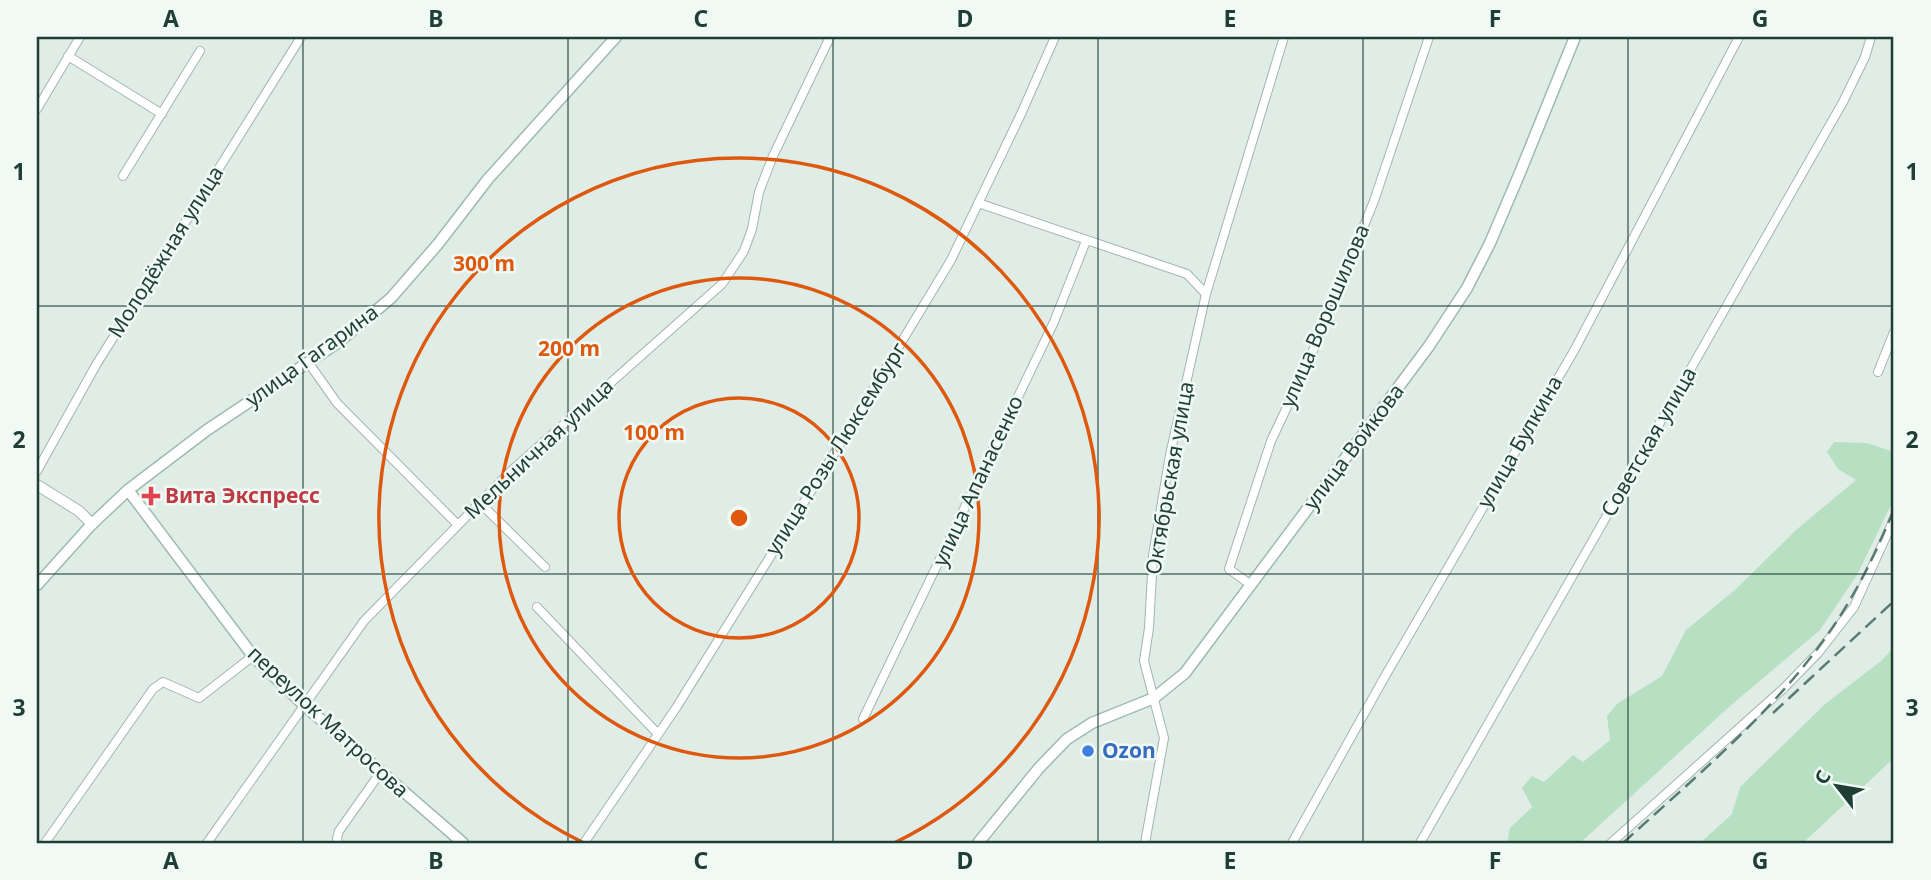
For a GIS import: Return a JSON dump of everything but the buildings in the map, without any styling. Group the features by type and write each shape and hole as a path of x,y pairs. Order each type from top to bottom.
{"main road":[{"name":"улица Гагарина","path":"37,585 92,524 128,490 207,429 340,341 391,298 438,244 488,179 616,37"},
{"name":"улица Войкова","path":"1154,698 1185,673 1429,346 1467,288 1490,243 1575,37"},
{"name":"переулок Матросова","path":"128,490 253,656 380,773 463,843"},
{"path":"978,843 1039,768 1067,739 1092,723 1154,698"}],"street":[{"path":"37,109 79,37"},
{"name":"Молодёжная улица","path":"37,471 96,365 301,37"},
{"name":"Мельничная улица","path":"207,843 364,621 510,472 722,284 744,251 759,192 773,156 830,37"},
{"name":"улица Розы Люксембург","path":"584,843 658,734 834,454 951,260 1055,37"},
{"name":"Октябрьская улица","path":"1154,698 1144,661 1149,628 1153,555 1170,455 1206,294 1284,37"},
{"name":"улица Ворошилова","path":"1251,585 1229,569 1271,441 1310,358 1374,201 1429,37"},
{"name":"улица Булкина","path":"1293,843 1384,678 1575,349 1740,37"},
{"name":"Советская улица","path":"1420,843 1843,102 1865,57 1871,37"},
{"path":"123,177 200,51"},
{"path":"68,56 162,114"},
{"path":"978,203 1187,274 1206,294"},
{"name":"улица Апанасенко","path":"863,719 1048,334 1086,241"},
{"path":"1878,372 1894,332"},
{"path":"308,362 337,402 458,525"},
{"path":"37,485 79,511 92,524"},
{"path":"480,503 545,567"},
{"path":"1611,843 1784,688 1818,653 1854,607 1894,519"},
{"path":"537,607 658,734"},
{"path":"45,843 153,689 163,682 199,698 253,656"},
{"path":"1145,843 1164,738 1154,698"},
{"path":"338,843 339,831 380,773"}],"green space":[{"path":"1834,442 1867,443 1894,452 1892,503 1857,575 1820,630 1729,707 1580,843 1507,843 1510,828 1532,807 1522,788 1532,776 1544,782 1573,755 1583,762 1610,740 1607,716 1617,704 1662,676 1686,630 1736,589 1796,530 1856,480 1838,469 1827,452"},
{"path":"1894,647 1894,758 1803,843 1700,843 1732,814 1740,787 1824,705 1881,661"}],"railway":[{"path":"1623,843 1750,726 1807,662 1855,591 1894,509"},
{"path":"1773,713 1894,601"}],"place":[{"name":"Вита Экспресс","path":"151,496"},
{"name":"Ozon","path":"1088,751"}]}
